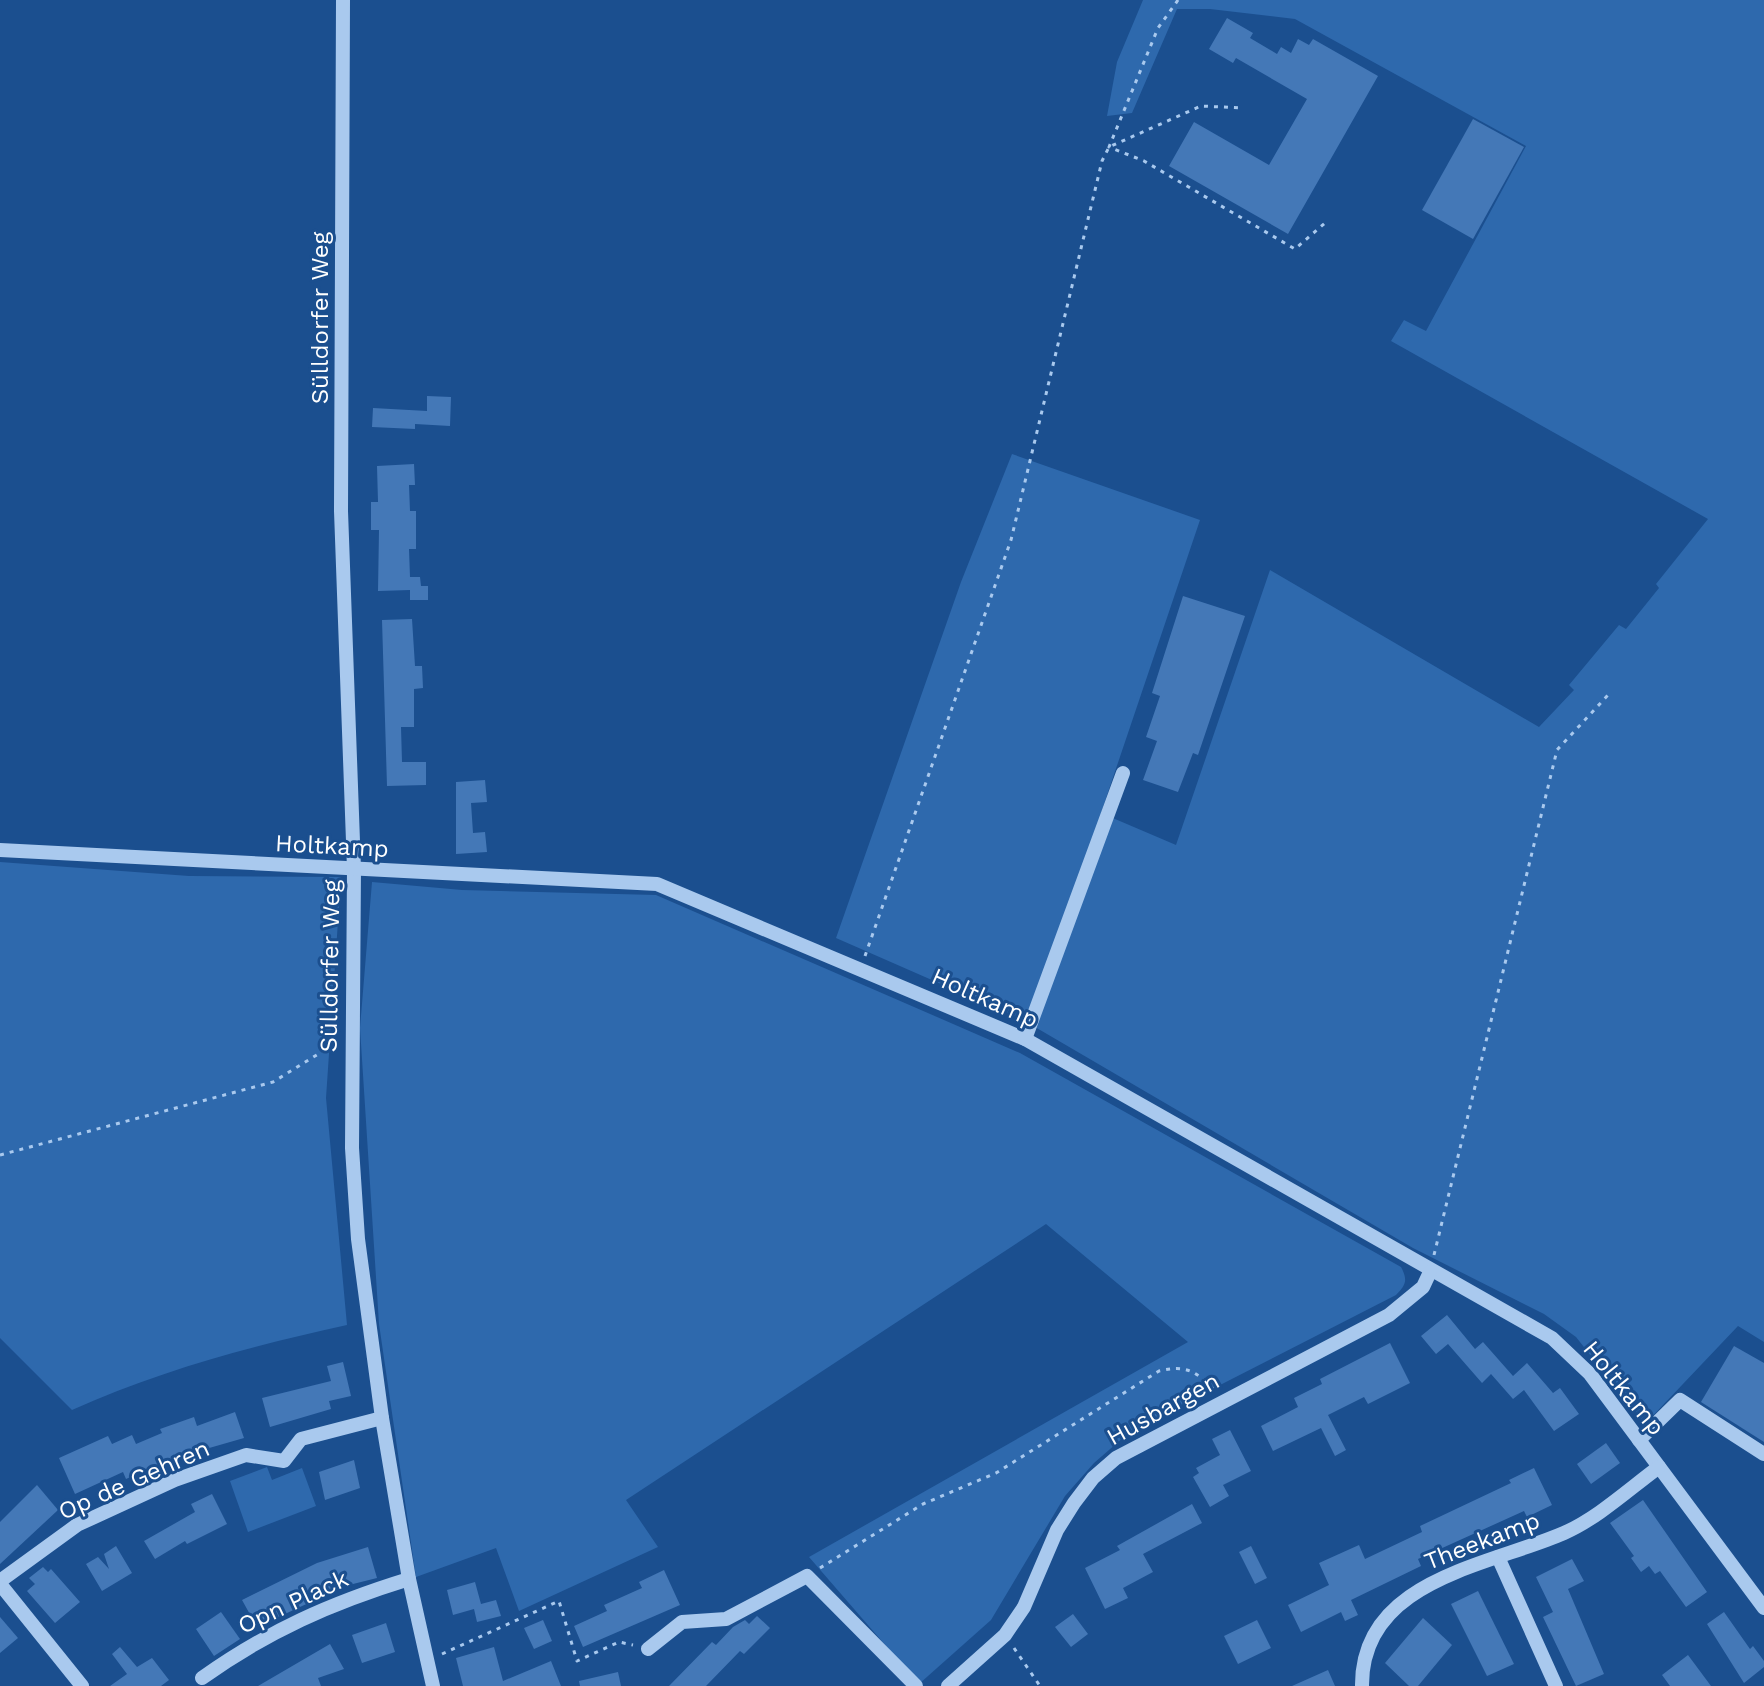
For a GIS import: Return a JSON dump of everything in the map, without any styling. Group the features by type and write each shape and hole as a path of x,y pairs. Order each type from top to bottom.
{"street":[{"name":"Sülldorfer Weg","path":"343,0 341,511 354,869 352,1148 358,1239 382,1418 409,1579 433,1686"},
{"path":"1025,1039 1123,773"},
{"name":"Holtkamp","path":"0,850 657,884 861,967 1025,1039 1562,1346 1590,1374 1764,1608"},
{"name":"Husbargen","path":"948,1686 1005,1635 1024,1607 1057,1530 1093,1478 1116,1458 1389,1315 1415,1295 1430,1272"},
{"path":"1639,1440 1680,1400 1764,1454"},
{"name":"Op de Gehren","path":"0,1582 77,1525 175,1480 246,1455 284,1461 301,1439 382,1418"},
{"name":"Theekamp","path":"1362,1686 1365,1655 1374,1633 1402,1600 1434,1582 1584,1523 1659,1467"},
{"path":"1498,1557 1556,1686"},
{"path":"648,1649 682,1622 726,1619 807,1576 916,1686"},
{"name":"Opn Plack","path":"202,1678 254,1642 343,1599 409,1579"},
{"path":"0,1582 82,1686"}],"path":[{"path":"861,967 1011,540 1102,161 1158,28 1178,0"},
{"path":"1109,147 1201,106 1242,108"},
{"path":"1109,147 1144,161 1295,249 1325,223"},
{"path":"1430,1272 1557,750 1609,694"},
{"path":"0,1155 273,1082 336,1043"},
{"path":"807,1576 923,1504 996,1473 1159,1371 1178,1366 1196,1371 1224,1401"},
{"path":"428,1660 559,1601 577,1661 619,1642 648,1649"},
{"path":"1005,1635 1040,1686"}],"shaded area":[{"path":"1143,0 1764,0 1764,1342 1738,1326 1645,1424 1576,1337 1544,1314 1413,1248 1023,1020 836,938 961,582 1012,454 1200,520 1101,813 1176,845 1270,570 1539,727 1574,690 1569,685 1619,625 1626,629 1659,588 1656,584 1708,519 1391,341 1404,320 1426,331 1526,146 1295,19 1210,9 1177,9 1132,113 1107,116 1117,62"},
{"path":"0,862 189,876 341,877 326,1098 347,1325 207,1360 72,1410 0,1338"},
{"path":"372,882 462,890 656,895 1020,1053 1401,1267 1405,1275 1404,1285 1396,1295 1132,1430 1094,1463 1065,1496 991,1620 919,1684 809,1557 1188,1342 1046,1224 626,1500 658,1547 519,1611 496,1548 416,1577 379,1324 360,1028"},
{"path":"267,1467 272,1480 302,1468 316,1506 248,1532 230,1481"}],"building":[{"path":"1227,18 1253,33 1250,38 1277,54 1281,47 1291,53 1298,39 1309,45 1313,39 1378,76 1288,234 1169,166 1194,122 1269,165 1307,99 1236,58 1233,63 1209,49"},
{"path":"1473,119 1524,147 1473,239 1422,210"},
{"path":"427,396 451,397 450,426 415,424 415,429 372,427 373,408 427,411"},
{"path":"414,464 415,485 409,485 410,511 416,511 416,549 409,549 410,577 420,577 421,586 428,586 428,600 410,600 410,590 378,591 379,530 371,530 371,502 378,502 377,466"},
{"path":"1183,596 1245,616 1198,755 1193,753 1178,792 1143,780 1157,741 1146,737 1160,696 1152,693"},
{"path":"412,619 415,666 422,666 423,688 414,689 414,727 401,727 402,762 426,762 426,785 387,786 382,620"},
{"path":"485,780 487,802 471,803 473,833 485,832 487,852 456,854 456,782"},
{"path":"1447,1315 1475,1349 1483,1342 1513,1376 1527,1363 1553,1393 1560,1388 1579,1414 1554,1431 1524,1390 1513,1399 1491,1374 1482,1383 1448,1344 1436,1354 1421,1336"},
{"path":"1390,1343 1410,1383 1368,1404 1364,1397 1328,1415 1346,1450 1335,1456 1321,1428 1273,1451 1261,1426 1298,1407 1294,1398 1322,1384 1320,1379"},
{"path":"1734,1346 1764,1363 1764,1442 1701,1402"},
{"path":"343,1362 351,1396 329,1401 331,1409 270,1427 262,1398 331,1381 327,1366"},
{"path":"235,1412 244,1438 171,1459 126,1479 123,1472 75,1494 59,1458 108,1436 112,1444 132,1435 136,1444 162,1433 160,1429 194,1417 197,1426"},
{"path":"1230,1430 1251,1471 1223,1485 1229,1496 1210,1507 1193,1477 1199,1473 1196,1468 1220,1455 1212,1439"},
{"path":"1606,1443 1620,1463 1591,1484 1577,1464"},
{"path":"354,1460 360,1488 325,1500 319,1472"},
{"path":"1534,1468 1552,1505 1527,1517 1524,1511 1418,1559 1421,1566 1351,1600 1358,1615 1345,1621 1341,1612 1301,1632 1288,1605 1329,1585 1319,1563 1359,1545 1365,1559 1422,1532 1420,1526 1511,1483 1509,1480"},
{"path":"37,1485 58,1510 0,1564 0,1522"},
{"path":"212,1494 227,1524 187,1544 185,1541 155,1559 144,1541 195,1512 191,1504"},
{"path":"1643,1500 1707,1592 1686,1607 1660,1571 1655,1574 1649,1566 1641,1572 1631,1558 1634,1556 1610,1523"},
{"path":"1192,1504 1202,1523 1143,1554 1153,1572 1123,1588 1128,1598 1105,1609 1085,1568 1120,1550 1117,1546"},
{"path":"116,1546 132,1573 102,1591 86,1564 98,1557 109,1569 104,1554"},
{"path":"1251,1546 1267,1578 1255,1584 1239,1552"},
{"path":"368,1547 377,1578 345,1586 257,1627 242,1600 317,1563"},
{"path":"1572,1559 1584,1581 1568,1589 1604,1674 1576,1686 1543,1617 1553,1612 1536,1577"},
{"path":"43,1567 48,1572 51,1569 80,1602 55,1623 27,1591 35,1584 29,1578"},
{"path":"664,1570 680,1605 583,1647 574,1626 607,1611 604,1605 642,1588 639,1582"},
{"path":"475,1582 481,1604 496,1600 501,1616 477,1622 474,1609 453,1615 447,1590"},
{"path":"1478,1591 1514,1664 1487,1676 1451,1604"},
{"path":"221,1612 240,1639 214,1656 196,1629"},
{"path":"1724,1612 1750,1649 1753,1646 1764,1661 1764,1667 1744,1683 1707,1624"},
{"path":"1073,1614 1088,1634 1071,1647 1055,1627"},
{"path":"757,1616 770,1628 744,1654 740,1651 706,1686 669,1686 712,1642 716,1645 733,1627 745,1620 749,1624"},
{"path":"0,1617 18,1638 0,1653"},
{"path":"1423,1618 1452,1645 1418,1686 1409,1686 1385,1663"},
{"path":"543,1620 552,1641 534,1649 524,1628"},
{"path":"1257,1620 1271,1648 1238,1664 1224,1636"},
{"path":"386,1623 395,1652 362,1663 352,1635"},
{"path":"330,1644 344,1669 318,1678 321,1686 258,1686"},
{"path":"120,1647 137,1667 152,1658 169,1680 161,1686 110,1686 127,1674 112,1654"},
{"path":"494,1647 503,1681 551,1661 561,1686 463,1686 456,1658"},
{"path":"1688,1655 1711,1686 1670,1686 1662,1675"},
{"path":"1328,1670 1335,1686 1292,1686"},
{"path":"618,1672 621,1686 580,1686 579,1681"}]}
